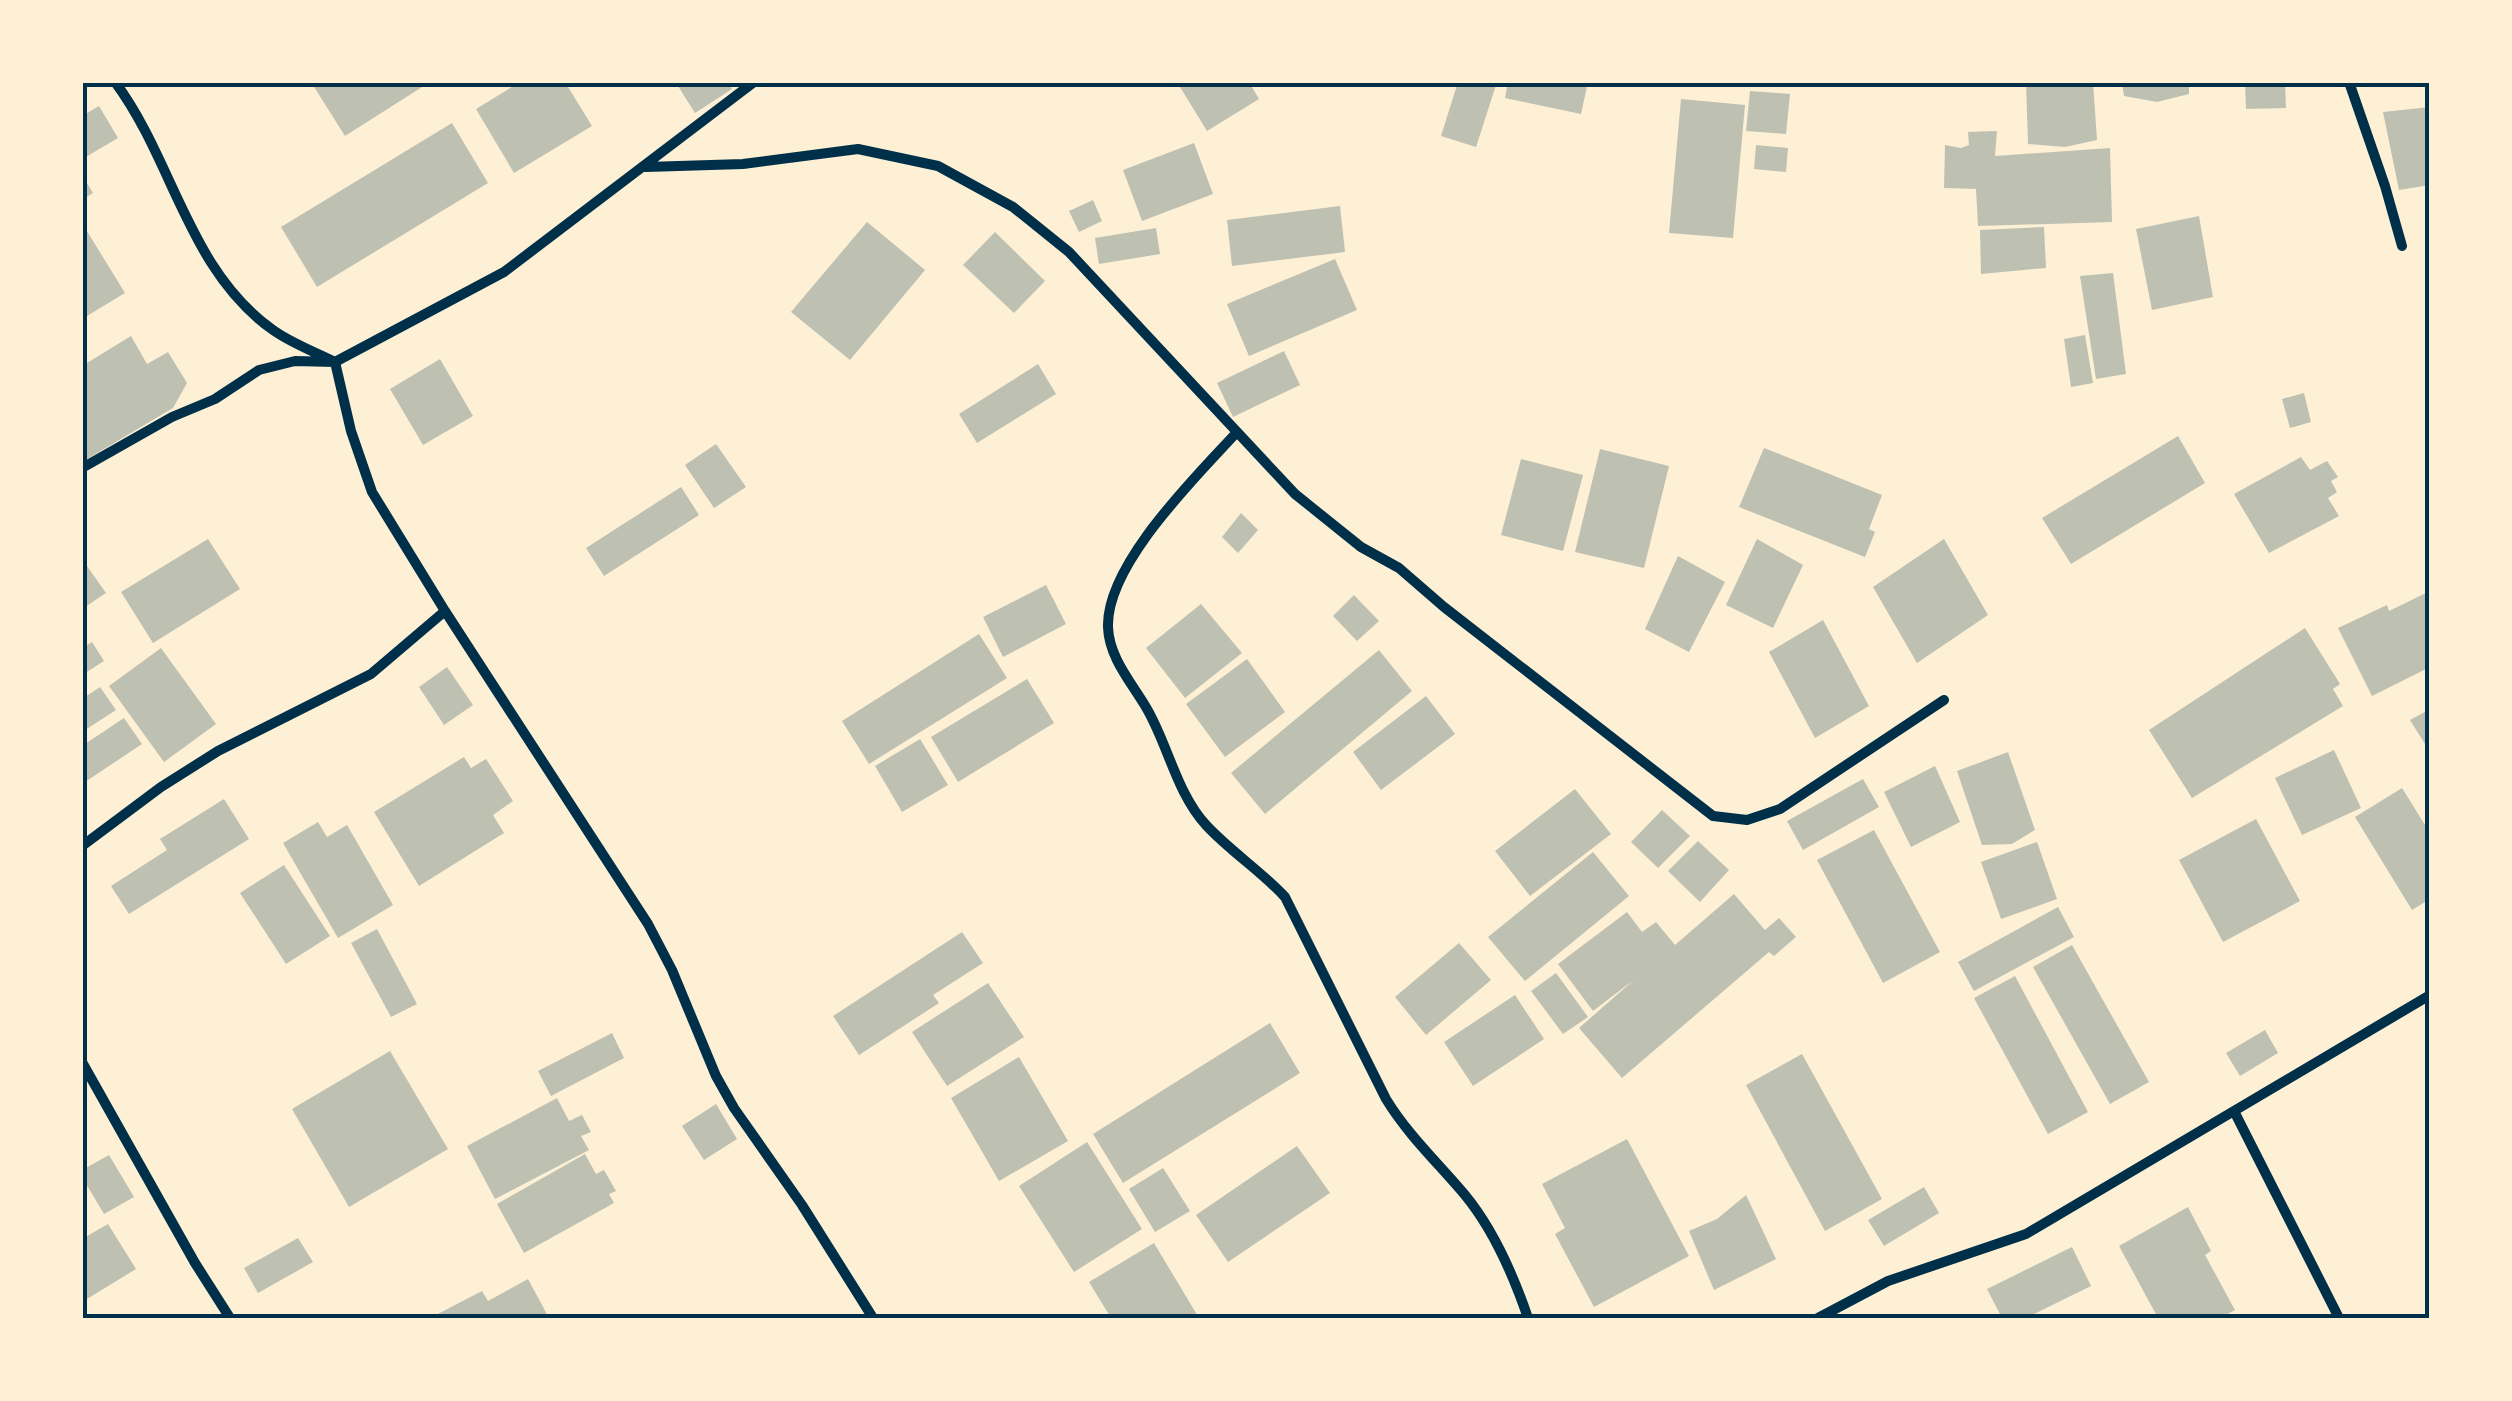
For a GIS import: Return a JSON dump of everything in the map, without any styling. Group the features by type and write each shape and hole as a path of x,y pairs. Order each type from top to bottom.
{"street":[{"path":"114,82 132,105 187,222 218,274 249,310 275,332 335,362"},
{"path":"82,468 172,417 215,399 259,370 295,361 335,362 504,272 754,82"},
{"path":"2349,82 2386,186 2402,246"},
{"path":"646,167 743,164 858,149 938,166 1013,207 1069,252 1295,494 1361,548 1398,568 1714,816 1747,820 1780,808 1944,700"},
{"path":"335,362 350,430 372,492 648,924 734,1108 802,1205 873,1318"},
{"path":"1236,432 1150,528 1130,561 1114,598 1108,625 1113,653 1149,711 1189,800 1205,824 1285,897 1386,1099 1400,1122 1467,1197 1491,1232 1528,1318"},
{"path":"82,846 161,787 218,751 371,674 445,611"},
{"path":"1818,1318 1888,1281 2026,1234 2430,995"},
{"path":"82,1062 194,1263 230,1318"},
{"path":"2234,1110 2339,1318"}],"building":[{"path":"311,82 430,82 345,136"},
{"path":"520,82 565,82 592,126 514,173 476,109"},
{"path":"683,82 728,82 732,89 695,113 678,86"},
{"path":"1177,82 1249,82 1259,99 1207,131"},
{"path":"1458,82 1497,82 1476,147 1441,136"},
{"path":"1508,82 1588,82 1581,114 1505,98"},
{"path":"2026,82 2093,82 2097,140 2065,147 2028,144"},
{"path":"2122,82 2189,82 2189,94 2157,102 2124,96"},
{"path":"2245,82 2285,82 2286,108 2246,109"},
{"path":"1750,91 1790,94 1786,134 1746,131"},
{"path":"1681,99 1745,105 1733,238 1669,233"},
{"path":"99,106 118,138 84,158 82,116"},
{"path":"2430,107 2430,185 2399,190 2383,112"},
{"path":"452,123 488,183 317,287 281,227"},
{"path":"1997,131 1995,156 2110,148 2112,222 1978,226 1976,189 1944,188 1945,145 1961,148 1969,145 1968,132"},
{"path":"1194,143 1213,194 1142,221 1123,170"},
{"path":"1756,145 1788,148 1786,172 1754,169"},
{"path":"82,175 93,193 82,200"},
{"path":"1093,200 1102,221 1079,232 1069,211"},
{"path":"1340,206 1345,252 1232,266 1227,220"},
{"path":"2199,216 2213,297 2152,310 2136,229"},
{"path":"867,222 925,270 850,360 791,312"},
{"path":"82,223 125,293 82,319"},
{"path":"2044,227 2046,268 1981,274 1980,230"},
{"path":"1156,228 1160,254 1099,264 1095,238"},
{"path":"995,232 1045,281 1014,313 963,265"},
{"path":"1335,259 1357,310 1249,356 1227,304"},
{"path":"2113,273 2126,374 2096,379 2080,276"},
{"path":"2085,335 2093,383 2071,387 2064,339"},
{"path":"131,336 147,364 168,352 187,383 173,408 82,462 82,366"},
{"path":"1284,351 1300,385 1233,417 1217,383"},
{"path":"440,359 473,416 423,445 390,389"},
{"path":"1038,364 1056,394 977,443 959,414"},
{"path":"2304,393 2311,422 2290,428 2282,399"},
{"path":"2178,436 2205,483 2071,564 2042,518"},
{"path":"716,444 746,487 714,508 685,465"},
{"path":"1764,448 1882,495 1869,529 1875,532 1865,557 1739,507"},
{"path":"1600,449 1669,466 1644,568 1575,552"},
{"path":"2301,457 2310,470 2327,461 2338,477 2331,481 2337,492 2328,498 2339,516 2269,553 2234,494"},
{"path":"1521,459 1583,475 1563,551 1501,535"},
{"path":"681,487 699,515 604,576 586,548"},
{"path":"1241,513 1258,530 1238,553 1222,537"},
{"path":"208,539 240,589 153,643 121,592"},
{"path":"1757,539 1803,565 1773,628 1726,605"},
{"path":"1944,539 1988,615 1917,663 1873,587"},
{"path":"1678,556 1725,582 1689,652 1645,629"},
{"path":"82,559 106,593 82,609"},
{"path":"1046,585 1066,624 1003,657 983,617"},
{"path":"2430,591 2430,667 2372,696 2338,628 2387,605 2389,611"},
{"path":"1354,595 1379,621 1357,641 1333,616"},
{"path":"1201,604 1242,653 1185,698 1146,648"},
{"path":"1823,620 1869,706 1815,738 1769,652"},
{"path":"2305,628 2340,684 2333,689 2343,706 2192,798 2149,730"},
{"path":"979,634 1007,678 869,764 842,721"},
{"path":"92,642 104,661 82,675 82,648"},
{"path":"161,648 216,724 164,762 109,686"},
{"path":"1379,650 1412,691 1265,814 1231,773"},
{"path":"1247,659 1285,712 1225,757 1186,704"},
{"path":"447,667 473,705 444,725 419,687"},
{"path":"1027,679 1054,723 958,782 931,737"},
{"path":"100,687 116,710 82,732 82,699"},
{"path":"1426,696 1455,734 1381,790 1353,752"},
{"path":"2430,709 2430,752 2410,720"},
{"path":"124,718 142,744 82,784 82,746"},
{"path":"920,739 948,785 902,812 875,766"},
{"path":"2334,750 2361,808 2302,835 2275,778"},
{"path":"2008,752 2035,830 2012,844 1982,845 1957,771"},
{"path":"464,757 471,768 486,759 513,801 493,815 504,833 419,886 374,812"},
{"path":"1935,766 1960,822 1911,847 1884,792"},
{"path":"1863,779 1879,807 1803,850 1787,821"},
{"path":"2402,788 2430,833 2430,899 2412,910 2355,817"},
{"path":"1575,789 1611,834 1530,896 1495,851"},
{"path":"224,799 249,839 129,914 111,886 167,850 160,839"},
{"path":"1662,810 1690,836 1658,868 1631,842"},
{"path":"2256,819 2300,901 2223,942 2179,860"},
{"path":"318,822 327,837 347,825 393,905 338,938 283,843"},
{"path":"1874,830 1940,952 1883,983 1817,860"},
{"path":"1698,841 1729,870 1700,902 1668,871"},
{"path":"2037,842 2057,899 2001,919 1981,862"},
{"path":"1593,852 1629,896 1525,981 1488,937"},
{"path":"284,865 330,936 286,964 240,893"},
{"path":"1734,894 1765,930 1779,918 1796,937 1774,956 1769,952 1622,1078 1579,1028 1635,979 1593,1011 1558,964 1627,912 1642,932 1656,922 1675,945"},
{"path":"2058,907 2074,937 1974,991 1958,962"},
{"path":"377,929 417,1004 391,1017 351,943"},
{"path":"962,932 983,963 933,995 939,1003 859,1055 833,1016"},
{"path":"1459,943 1491,980 1426,1035 1395,997"},
{"path":"2072,945 2149,1082 2110,1104 2033,967"},
{"path":"1556,973 1588,1017 1563,1034 1531,991"},
{"path":"2015,976 2088,1112 2048,1134 1974,998"},
{"path":"988,983 1024,1037 947,1086 912,1032"},
{"path":"1515,995 1544,1039 1473,1086 1444,1042"},
{"path":"1270,1023 1300,1073 1123,1183 1093,1134"},
{"path":"2265,1030 2278,1053 2240,1076 2226,1053"},
{"path":"612,1033 624,1058 551,1096 538,1071"},
{"path":"390,1051 448,1149 349,1207 292,1109"},
{"path":"1802,1054 1882,1199 1825,1231 1746,1085"},
{"path":"1019,1057 1068,1141 999,1181 951,1098"},
{"path":"557,1098 569,1121 582,1115 591,1132 581,1136 589,1150 495,1199 467,1146"},
{"path":"716,1104 737,1139 704,1160 682,1126"},
{"path":"1627,1139 1689,1256 1594,1307 1555,1234 1565,1228 1542,1184"},
{"path":"1087,1142 1142,1229 1074,1272 1019,1186"},
{"path":"1297,1146 1330,1193 1228,1262 1196,1215"},
{"path":"585,1154 596,1174 604,1170 616,1191 609,1194 614,1203 524,1253 497,1204"},
{"path":"109,1155 134,1197 104,1214 82,1177 82,1170"},
{"path":"1163,1168 1190,1211 1155,1232 1129,1189"},
{"path":"1924,1187 1939,1213 1884,1246 1868,1220"},
{"path":"1746,1195 1776,1259 1714,1290 1689,1231 1717,1219"},
{"path":"2188,1207 2211,1251 2205,1255 2235,1310 2220,1318 2158,1318 2119,1246"},
{"path":"108,1224 136,1269 82,1302 82,1239"},
{"path":"298,1238 313,1262 258,1293 244,1268"},
{"path":"1154,1243 1199,1318 1111,1318 1089,1282"},
{"path":"2072,1247 2091,1286 2026,1318 2002,1318 1987,1289"},
{"path":"528,1279 549,1318 430,1318 482,1291 488,1301"}]}
